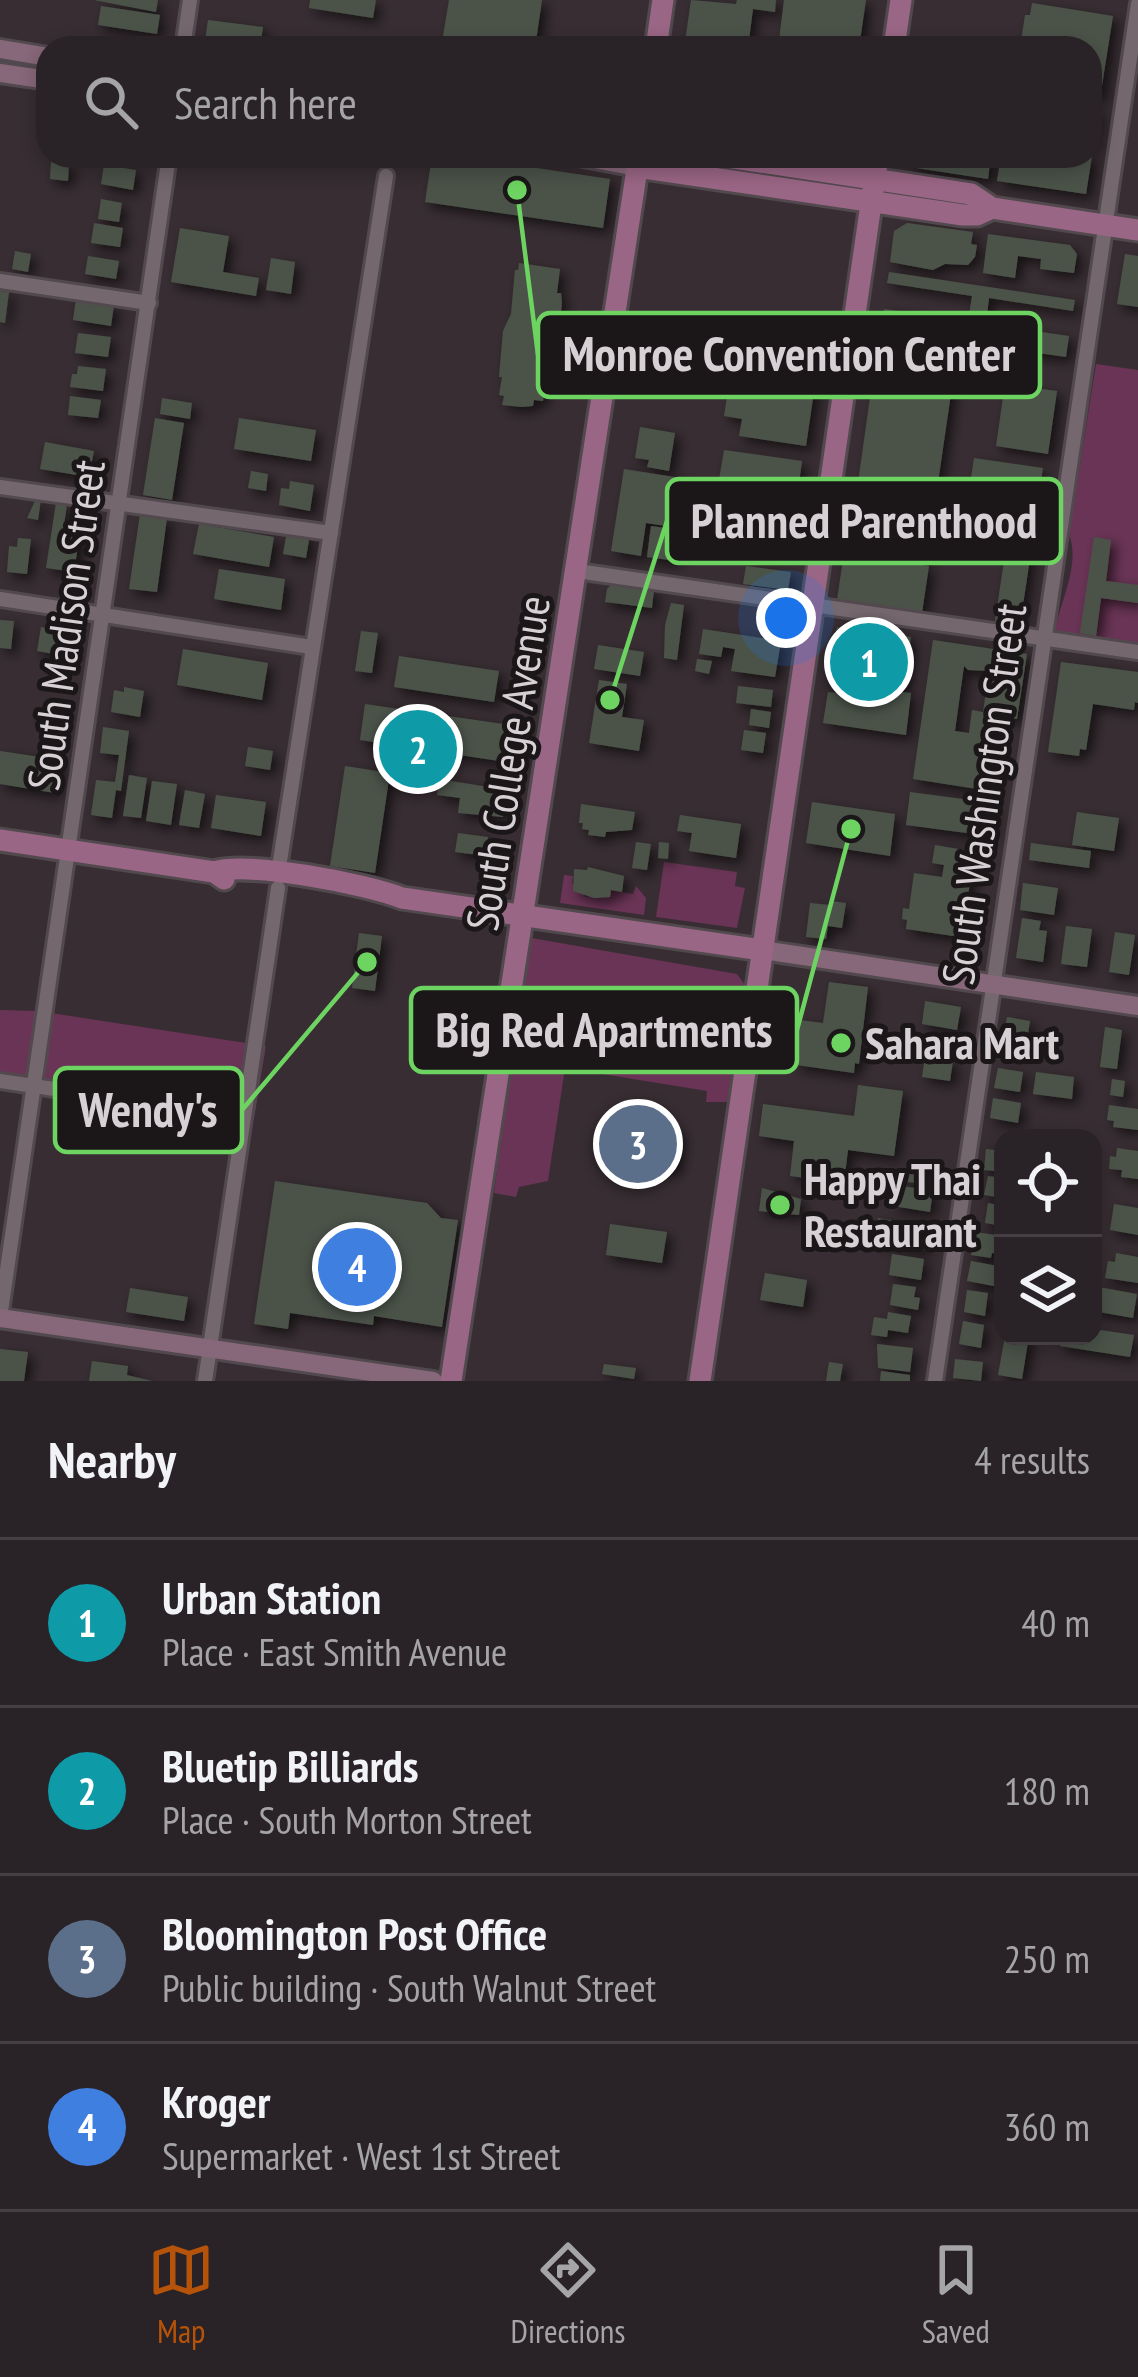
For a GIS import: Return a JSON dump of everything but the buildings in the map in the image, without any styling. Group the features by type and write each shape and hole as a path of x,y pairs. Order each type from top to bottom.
{"main road":[{"path":"658,36 663,0"},
{"path":"896,36 901,0"},
{"name":"South College Avenue","path":"451,1381 637,168"},
{"path":"693,168 875,191 971,194 992,208 1138,230"},
{"path":"774,168 875,191"},
{"path":"700,1381 877,168"},
{"path":"0,840 214,872 227,881 278,881 376,902 402,898 762,950"}],"street":[{"path":"185,36 190,0"},
{"name":"South Washington Street","path":"935,1381 1138,4"},
{"path":"0,49 36,54"},
{"path":"0,73 36,78"},
{"name":"South Madison Street","path":"0,1318 167,168"},
{"path":"205,1381 311,647 386,176"},
{"path":"0,281 149,303"},
{"path":"0,487 331,533"},
{"path":"577,571 1138,652"},
{"path":"0,599 311,647"},
{"path":"762,950 1138,1006"},
{"path":"0,1082 242,1118"},
{"path":"0,1318 433,1381"}],"shaded area":[{"path":"1096,364 1138,370 1138,645 1054,635 1071,572 1069,534"},
{"path":"664,862 737,872 735,886 745,888 737,928 656,917"},
{"path":"564,875 573,876 572,883 586,897 611,890 633,894 636,886 646,898 644,915 560,903"},
{"path":"526,937 737,974 748,989 729,1102 706,1102 707,1091 565,1068 548,1181 519,1187 516,1197 494,1193"},
{"path":"0,1010 38,1011 266,1046 254,1119 0,1082"}],"place":[{"name":"Monroe Convention Center","path":"517,190"},
{"name":"Urban Station","path":"869,662"},
{"name":"Planned Parenthood","path":"610,700"},
{"name":"Bluetip Billiards","path":"418,749"},
{"name":"Big Red Apartments","path":"851,829"},
{"name":"Wendy's","path":"367,962"},
{"name":"Sahara Mart","path":"841,1043"},
{"name":"Bloomington Post Office","path":"638,1144"},
{"name":"Happy Thai Restaurant","path":"780,1205"},
{"name":"Kroger","path":"357,1267"}]}
